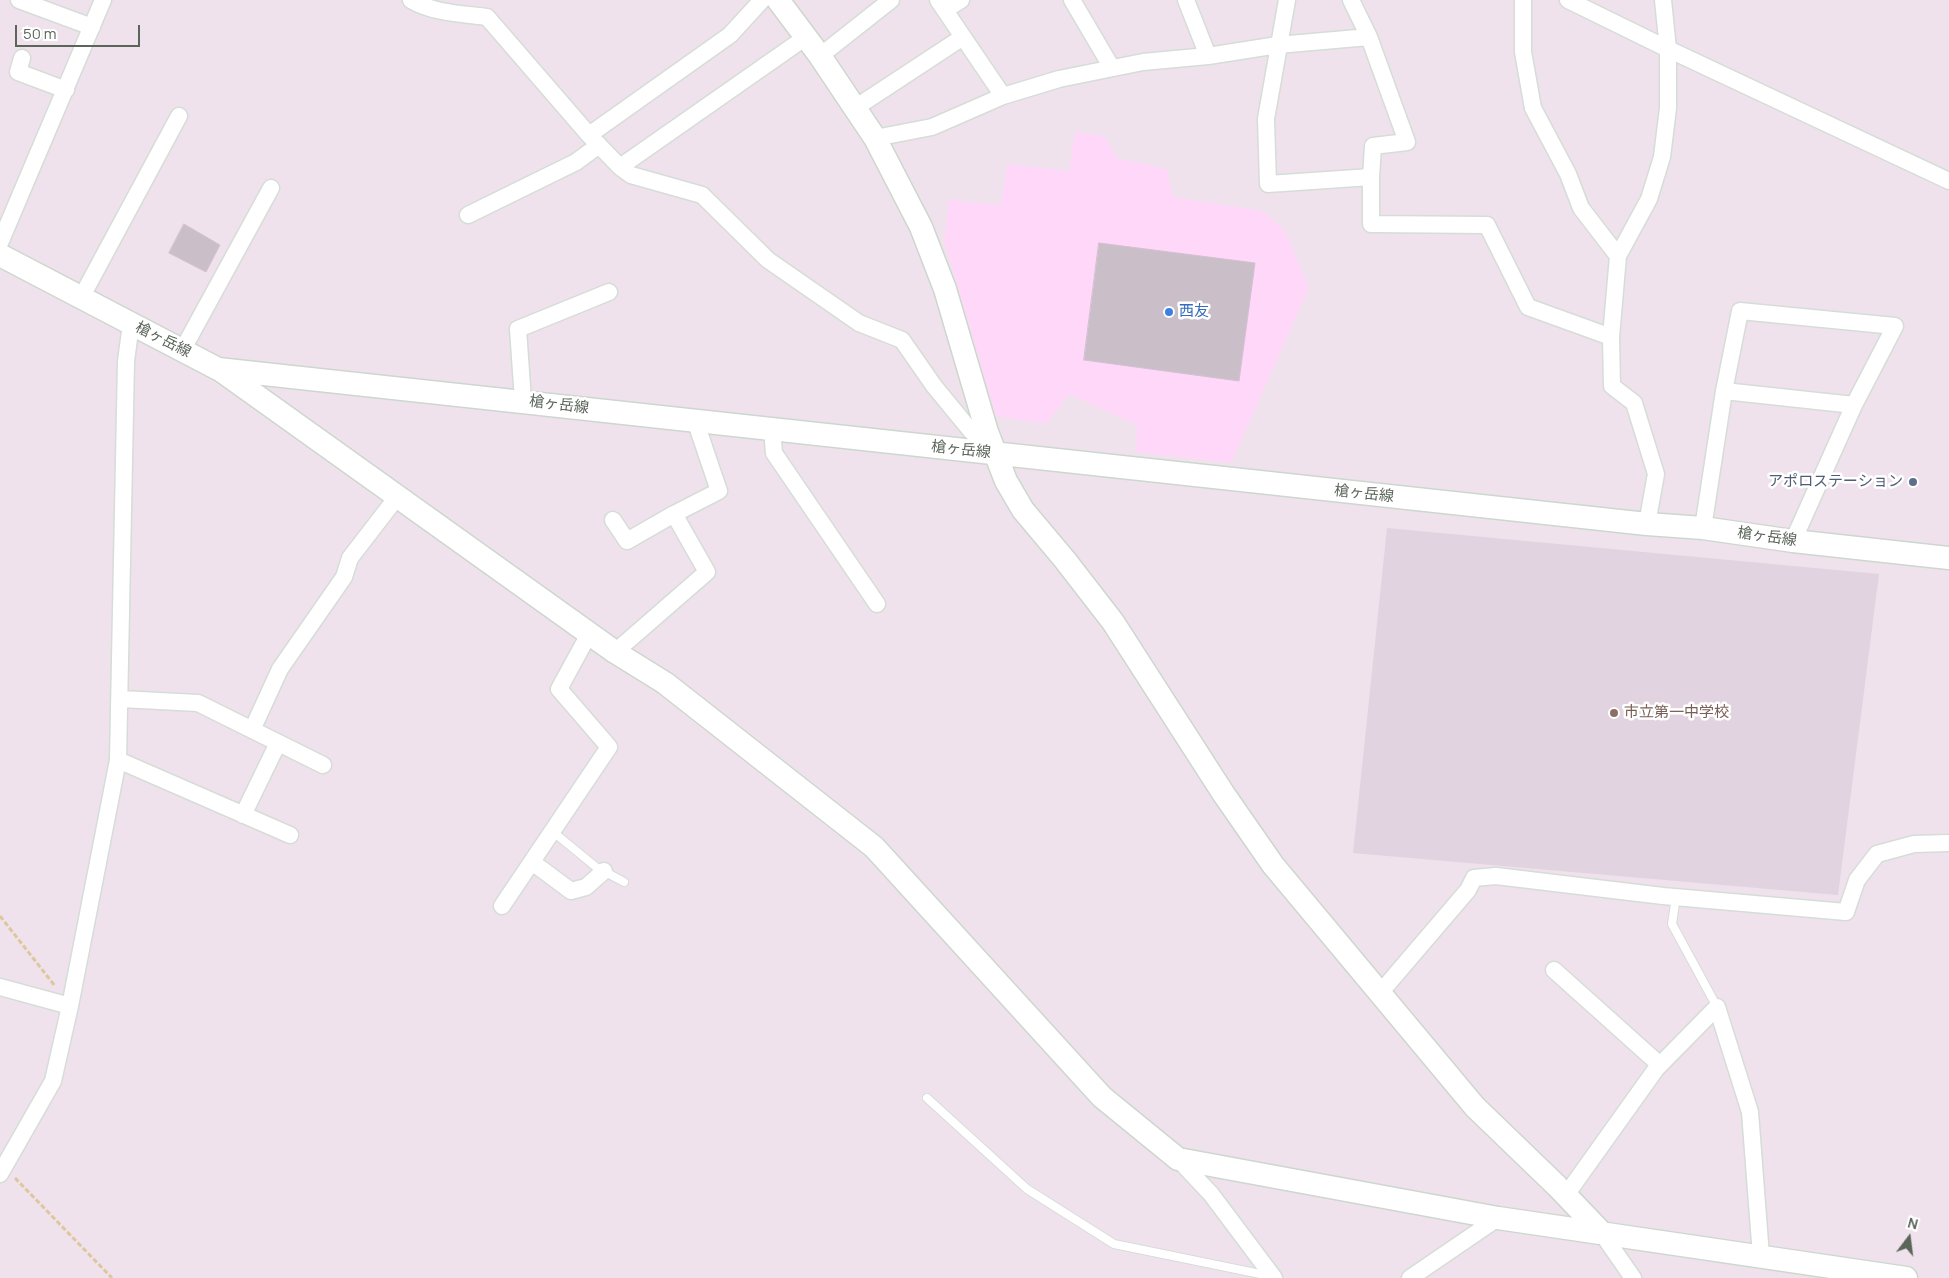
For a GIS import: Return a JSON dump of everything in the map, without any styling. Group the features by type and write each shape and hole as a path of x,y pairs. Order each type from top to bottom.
{"street":[{"path":"19,0 92,27"},
{"path":"0,243 103,0"},
{"path":"411,0 418,4 456,13 488,17 594,140 620,167 631,175 702,195 768,260 859,323 902,340 934,386 965,423 996,454"},
{"path":"468,215 576,162 594,140 730,35 762,0"},
{"path":"820,56 891,0"},
{"path":"961,0 941,5 1003,96"},
{"path":"1072,0 1112,68"},
{"path":"1186,0 1208,56"},
{"path":"1287,0 1266,118 1268,184 1371,177"},
{"path":"1352,0 1369,37 1407,142 1372,146 1371,224 1487,225 1528,307 1611,336"},
{"path":"1523,0 1523,52 1533,108 1568,174 1582,208 1618,256"},
{"path":"1568,0 1668,50 1949,181"},
{"path":"1647,524 1656,474 1634,404 1612,386 1611,336 1618,256 1649,199 1662,157 1668,108 1668,50 1662,0"},
{"path":"786,3 806,37 875,138 921,227 945,289 987,432 1006,481 1023,510 1113,622 1223,793 1273,865 1475,1107 1566,1195 1601,1232 1632,1278"},
{"path":"620,167 806,37"},
{"path":"855,108 962,37"},
{"path":"875,138 932,126 1003,96 1059,79 1112,68 1144,62 1208,56 1278,45 1369,37"},
{"path":"22,58 18,72 66,90"},
{"path":"81,298 179,116"},
{"path":"183,349 271,188"},
{"name":"槍ヶ岳線","path":"0,256 218,368 522,400 996,454 1647,524 1703,528 1794,541 1949,558"},
{"path":"522,400 518,329 609,292"},
{"path":"1703,528 1724,391 1740,310 1894,326 1854,405 1794,541"},
{"path":"2,1170 53,1081 70,1006 118,760 121,699 126,361 131,324"},
{"path":"218,368 589,634 666,683 874,846 1102,1097 1178,1160 1212,1194 1273,1277"},
{"path":"1724,391 1854,405"},
{"path":"613,520 626,541 719,491 695,420"},
{"path":"772,429 774,453 877,604"},
{"path":"252,730 280,669 344,577 350,558 397,497"},
{"path":"615,652 707,572 674,514"},
{"path":"502,906 609,747 559,689 589,634"},
{"path":"121,699 198,703 322,765"},
{"path":"243,815 278,743"},
{"path":"118,760 290,835"},
{"path":"1380,993 1468,890 1474,878 1496,876 1676,897 1846,912 1857,880 1877,854 1914,844 1949,843"},
{"path":"532,862 571,891 586,887 604,871"},
{"path":"1554,970 1660,1065"},
{"path":"0,987 70,1006"},
{"path":"1566,1195 1660,1065 1717,1007 1750,1112 1760,1256"},
{"path":"1178,1160 1498,1218 1906,1278"},
{"path":"1410,1278 1498,1218"}],"lane":[{"path":"552,832 596,867 624,882"},
{"path":"1676,897 1672,924 1717,1007"},
{"path":"927,1098 1027,1189 1114,1244 1273,1277"}],"path":[{"path":"0,916 70,1006"},
{"path":"2,1170 112,1278"}],"shaded area":[{"path":"1075,132 1104,136 1117,158 1167,169 1173,197 1263,211 1286,232 1309,288 1231,463 1136,452 1137,425 1069,394 1046,424 996,416 944,241 949,200 1001,205 1007,164 1069,171"},
{"name":"市立第一中学校","path":"1387,528 1879,574 1838,895 1353,853"}],"building":[{"path":"184,224 220,245 206,272 169,253"},
{"name":"西友","path":"1099,243 1255,263 1239,381 1084,360"}],"place":[{"name":"西友","path":"1169,312"},
{"name":"アポロステーション","path":"1913,482"},
{"name":"市立第一中学校","path":"1614,713"}]}
